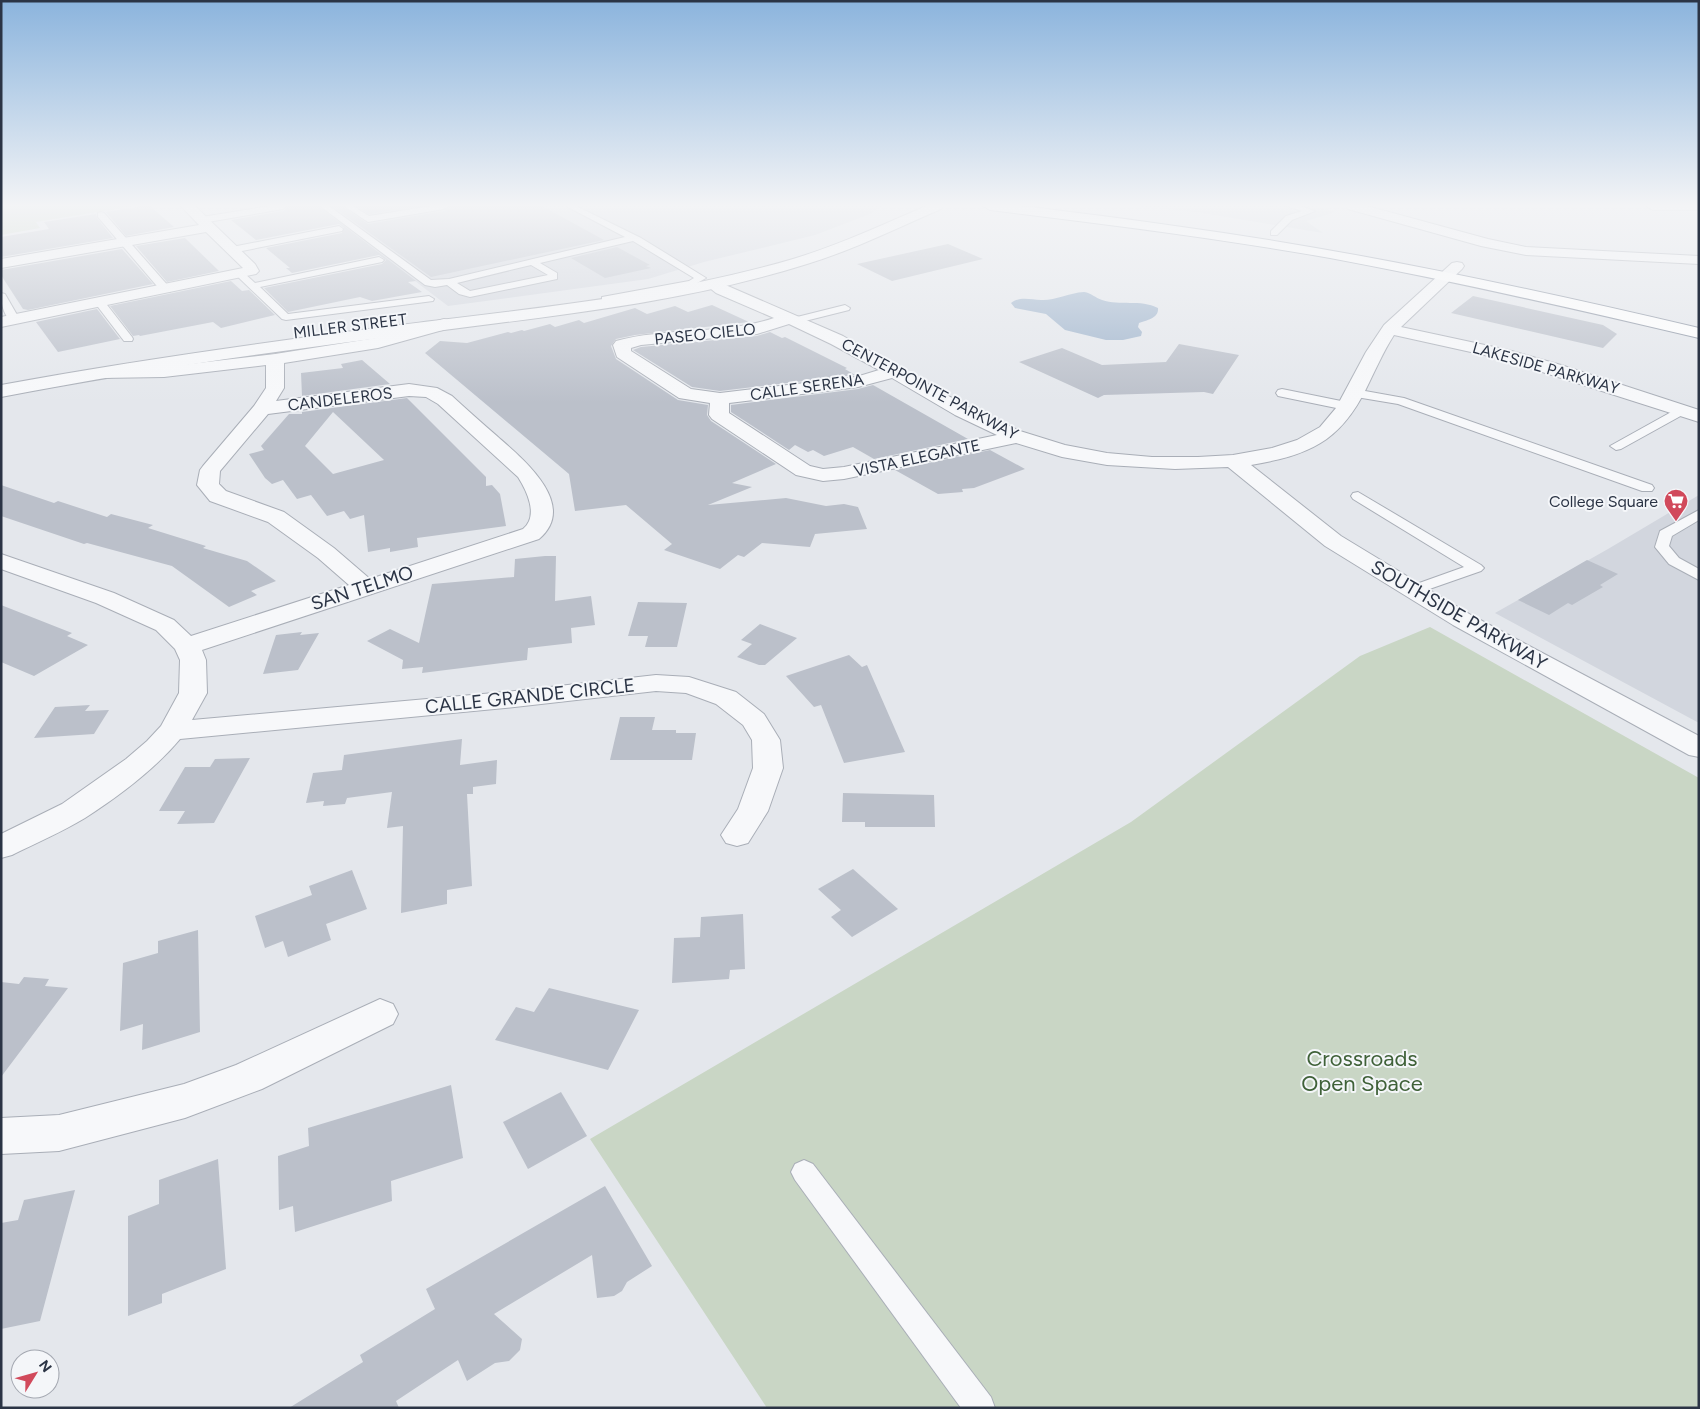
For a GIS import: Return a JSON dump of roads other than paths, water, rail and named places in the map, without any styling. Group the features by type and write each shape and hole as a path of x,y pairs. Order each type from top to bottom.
{"highway":[{"path":"1454,272 1699,333"},
{"path":"1455,272 1681,314"}],"street":[{"path":"8,321 166,290 249,277 250,272"},
{"name":"MILLER STREET","path":"1,379 159,352 707,280 731,272"},
{"name":"MILLER STREET","path":"1,391 99,372 207,356 587,306 750,272"},
{"name":"CENTERPOINTE PARKWAY","path":"707,280 790,320 837,340 991,425 1041,446 1080,455 1137,462 1184,464 1234,461 1272,454 1304,445 1328,431 1350,399 1390,329 1450,272"},
{"name":"PASEO CIELO","path":"622,344 640,340 757,330 790,320"},
{"name":"MILLER STREET","path":"99,372 164,372 275,359 378,343 444,324"},
{"name":"LAKESIDE PARKWAY","path":"1390,329 1520,359 1690,413"},
{"name":"CALLE SERENA","path":"622,344 623,353 686,394 720,399 858,382 892,372"},
{"path":"275,359 275,388 262,409 210,470 208,485 218,496 276,518 326,553 365,587"},
{"name":"CANDELEROS","path":"262,409 417,390 430,392 445,400 526,473 537,490 542,514 537,529"},
{"name":"VISTA ELEGANTE","path":"720,399 720,414 803,472 816,475 844,473 1017,436"},
{"name":"SOUTHSIDE PARKWAY","path":"1234,461 1290,508 1334,541 1413,590 1487,634 1699,748"},
{"name":"SAN TELMO","path":"187,646 531,534 537,529"},
{"path":"1,561 106,598 165,625 187,646 194,660 193,693 172,731 158,748 73,811 1,847"},
{"name":"CALLE GRANDE CIRCLE","path":"172,731 495,701 656,683 689,685 726,698 754,720 766,740 768,768 753,811 737,835"},
{"path":"1,1136 59,1133 185,1101 249,1077 380,1014"}],"lane":[{"path":"150,272 166,290"},
{"path":"249,277 289,272"},
{"path":"413,272 428,283 436,284 492,272"},
{"path":"449,282 463,292 470,294 554,277 549,272"},
{"path":"692,272 707,280"},
{"path":"249,277 286,317 429,299"},
{"path":"1,296 8,321"},
{"path":"100,303 128,339"},
{"path":"790,320 845,308"},
{"path":"1282,393 1400,401 1647,488"},
{"path":"1616,446 1690,413"},
{"path":"1358,496 1476,568 1413,590"},
{"path":"1699,514 1665,534 1662,547 1674,562 1699,576"},
{"path":"804,1172 980,1408"}],"water":[{"path":"1084,292 1109,302 1151,305 1158,308 1158,311 1152,318 1139,323 1138,327 1142,332 1141,336 1123,340 1106,340 1065,330 1046,314 1015,308 1011,303 1022,299 1046,300"}],"place":[{"name":"College Square","path":"1676,522"}],"park label":[{"name":"Crossroads Open Space","path":"1362,1070"}]}
